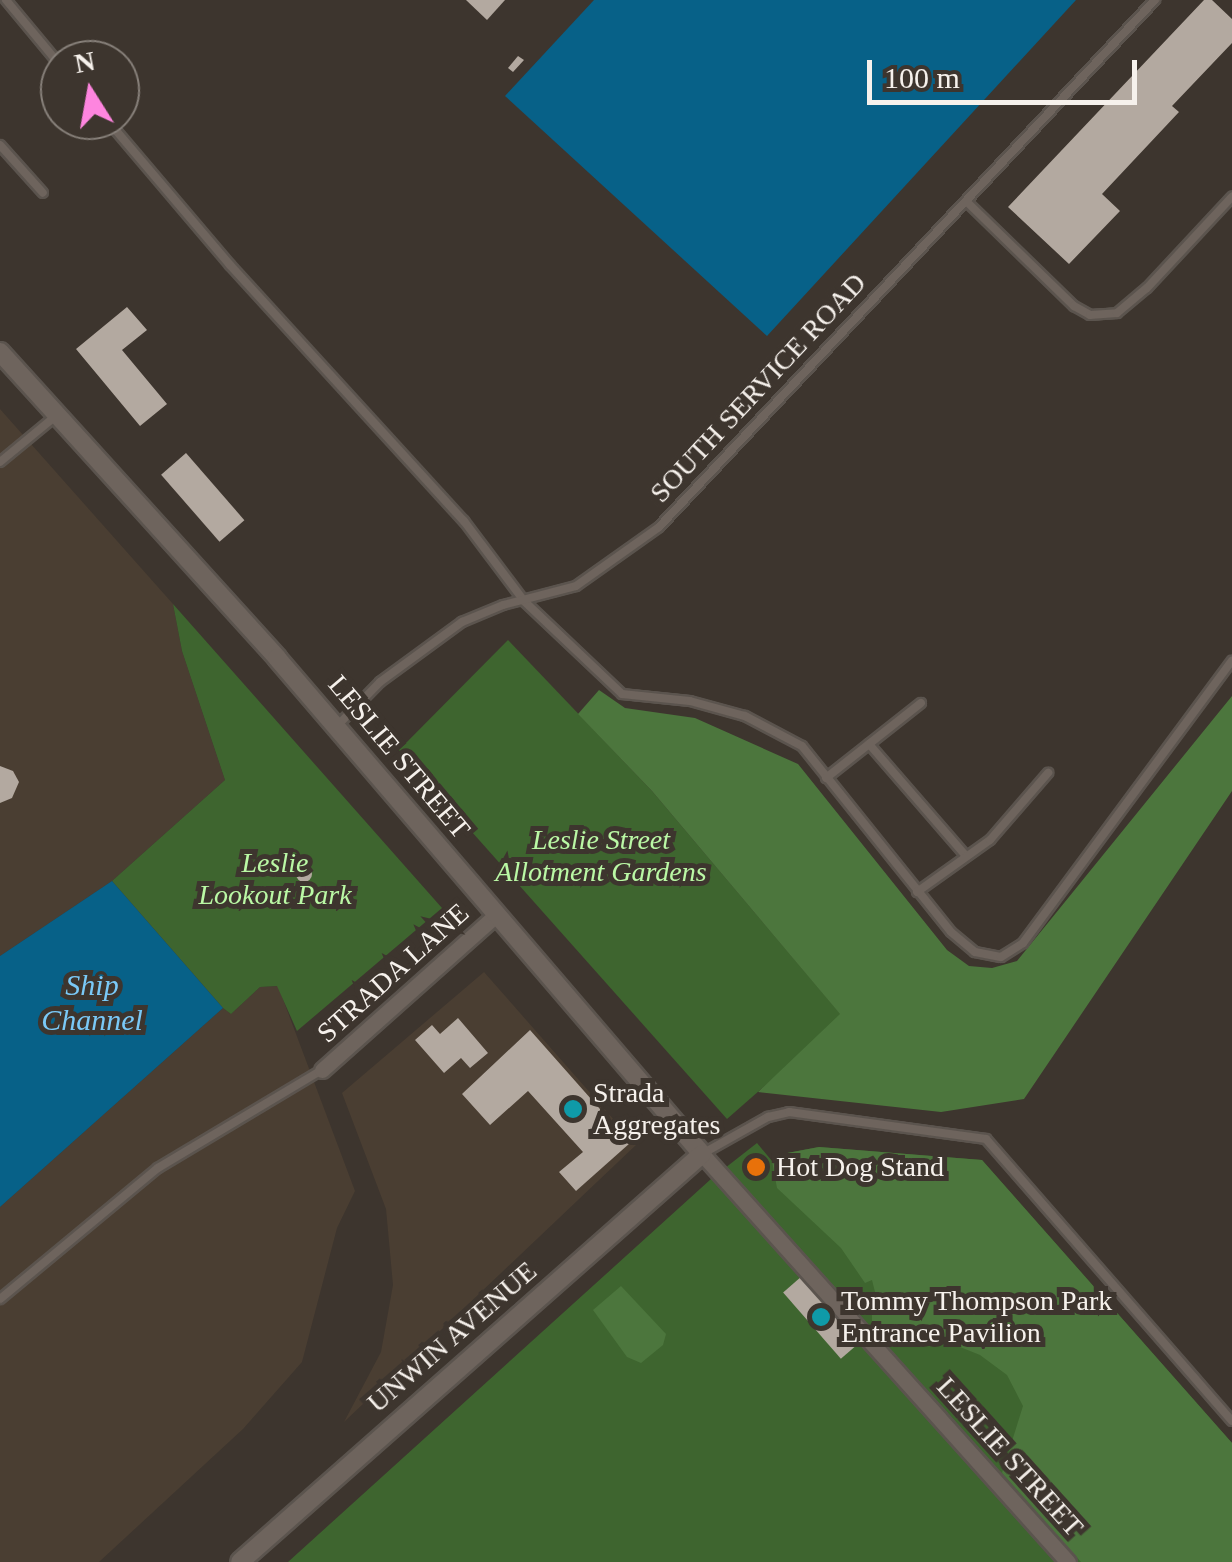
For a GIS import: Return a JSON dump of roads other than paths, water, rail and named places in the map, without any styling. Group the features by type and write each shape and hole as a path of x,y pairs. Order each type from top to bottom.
{"street":[{"name":"LESLIE STREET","path":"0,352 336,727 702,1154 1068,1562"},
{"name":"STRADA LANE","path":"322,1070 496,914"},
{"name":"UNWIN AVENUE","path":"240,1562 702,1154"}],"lane":[{"path":"6,0 40,41"},
{"name":"SOUTH SERVICE ROAD","path":"336,727 380,682 462,622 576,586 659,527 1155,0"},
{"path":"124,140 230,265 464,521 524,601 622,694 690,701 745,716 802,746 950,932 975,952 998,957 1017,949 1232,661"},
{"path":"0,144 42,193"},
{"path":"966,201 1074,306 1090,315 1117,313 1147,288 1232,198"},
{"path":"0,462 57,415"},
{"path":"826,778 921,703"},
{"path":"870,744 966,856"},
{"path":"917,892 990,840 1048,773"},
{"path":"0,1298 158,1168 322,1070"},
{"path":"702,1154 768,1117 789,1112 986,1140 1232,1421"}],"water":[{"path":"594,0 1076,0 767,336 505,96"},
{"name":"Ship Channel","path":"112,881 223,1008 0,1207 0,956"}],"place":[{"name":"Strada Aggregates","path":"573,1109"},
{"name":"Hot Dog Stand","path":"756,1167"},
{"name":"Tommy Thompson Park Entrance Pavilion","path":"821,1317"}],"park label":[{"name":"Leslie Street Allotment Gardens","path":"601,856"},
{"name":"Leslie Lookout Park","path":"275,879"}]}
